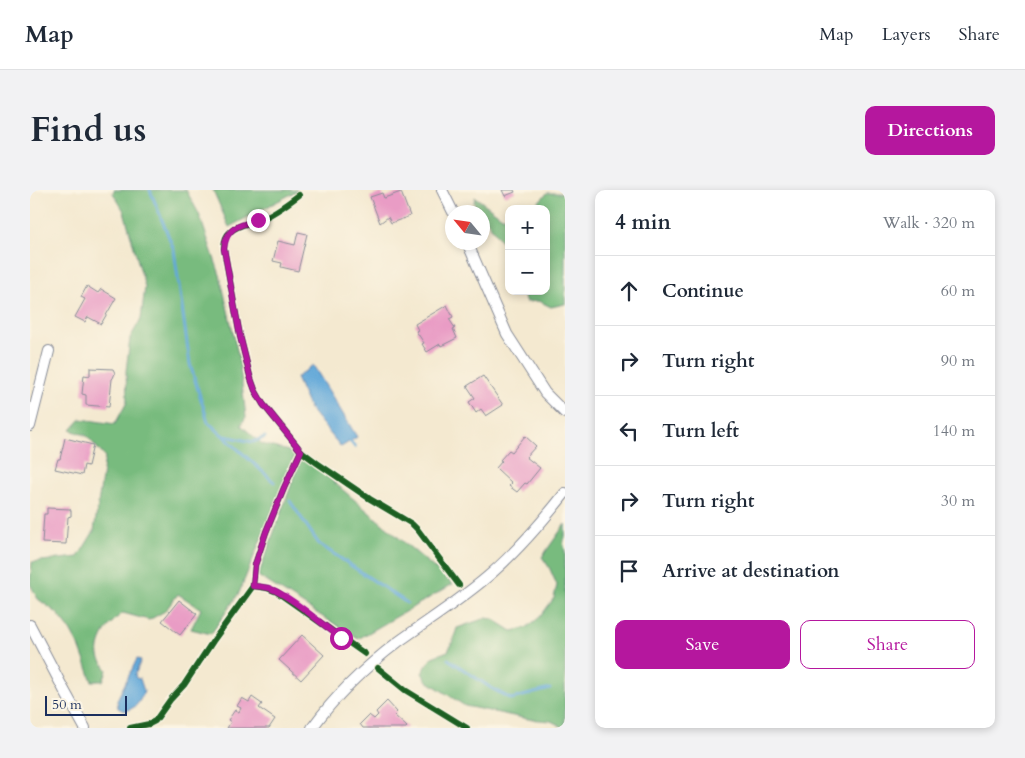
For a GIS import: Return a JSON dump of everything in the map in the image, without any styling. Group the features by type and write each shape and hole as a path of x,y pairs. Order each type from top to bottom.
{"street":[{"path":"442,190 450,205"},
{"path":"470,250 507,334 545,393 565,413"},
{"path":"30,426 49,351"},
{"path":"312,728 338,695 374,662 493,572 543,521 565,493"},
{"path":"30,626 85,728"}],"green space":[{"path":"114,190 186,190 199,214 220,275 239,359 246,417 241,425 262,444 296,453 239,593 211,634 191,629 201,609 178,594 165,611 149,620 123,613 109,626 102,637 99,656 107,670 103,681 92,681 80,648 69,628 57,613 38,599 30,584 32,562 78,557 94,531 105,457 87,436 71,430 81,419 115,424 127,402 126,371 130,338 141,319 145,287 124,211 113,193"},
{"path":"213,190 297,190 297,191 229,227"},
{"path":"565,192 565,304 551,307 539,301 526,302 524,295 550,295 550,205 536,205 547,193"},
{"path":"475,197 486,205 475,205"},
{"path":"490,208 505,217 505,247 490,225"},
{"path":"302,455 453,584 358,639 258,576"},
{"path":"565,524 565,537 563,541 565,552 565,728 551,721 528,719 465,706 427,681 422,673 432,657 448,651 457,628 486,618 493,619 512,631 526,628 540,617 554,598 557,585 542,557"}],"water":[{"path":"313,365 357,437 341,447 310,409 296,378"},
{"path":"137,659 141,660 135,675 136,678 140,679 144,691 137,704 124,711 118,708 117,700"}],"building":[{"path":"502,190 514,190 515,192 505,196"},
{"path":"401,192 410,216 391,223 388,217 380,223 370,197 382,193 384,198"},
{"path":"298,232 307,234 298,271 281,267 282,263 273,261 278,241 295,245"},
{"path":"87,286 98,293 101,289 116,298 101,324 88,317 85,322 75,317 85,299 81,297"},
{"path":"447,305 453,317 449,319 455,328 453,329 457,338 441,346 440,344 427,352 422,344 424,343 416,331 418,330 415,324"},
{"path":"90,368 113,369 115,373 112,379 109,407 86,405 86,395 82,394 84,375 90,376"},
{"path":"483,376 503,405 486,416 481,409 476,413 469,402 475,398 467,386"},
{"path":"525,436 536,446 526,457 540,468 527,484 525,483 517,492 509,486 512,483 496,468 509,450 512,452"},
{"path":"65,438 93,445 88,466 84,465 82,475 55,469 58,459 60,459"},
{"path":"47,508 70,509 71,516 68,517 66,544 42,543 44,514 47,514"},
{"path":"179,600 197,614 180,635 162,621"},
{"path":"302,635 324,655 301,680 279,660"},
{"path":"252,697 262,704 259,708 275,719 269,728 227,728 231,722 228,720 235,710 239,712 241,708 237,706 242,698 249,702"},
{"path":"387,701 397,712 394,715 407,727 363,728 360,724 369,715 374,719 378,715 376,712"}],"waterway":[{"path":"150,190 174,250 190,364 208,422 274,482"},
{"path":"225,436 253,442 265,437"},
{"path":"350,441 355,447"},
{"path":"290,501 319,544 407,603"},
{"path":"448,659 511,699 550,689"}],"cycle path":[{"path":"299,195 270,215 233,229 225,242 224,249 240,336 255,390 263,404 301,451 370,499 412,524 459,585"},
{"path":"130,728 155,721 184,685 253,586 255,565 266,532 301,451"},
{"path":"253,586 277,592 365,654"},
{"path":"378,668 405,690 467,728"}],"route":[{"path":"258,220 239,226 227,235 224,249 228,274 240,336 255,390 263,404 301,451 266,532 255,565 253,586 268,588 277,592 341,638"}]}
